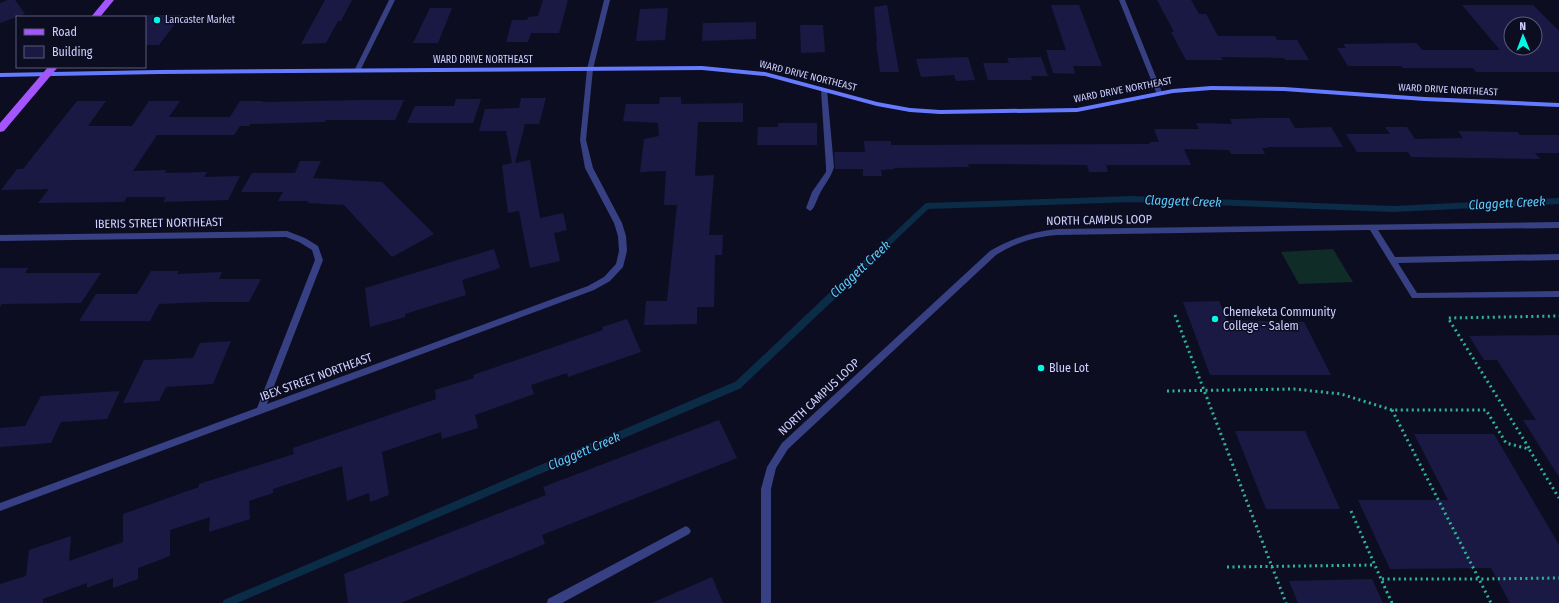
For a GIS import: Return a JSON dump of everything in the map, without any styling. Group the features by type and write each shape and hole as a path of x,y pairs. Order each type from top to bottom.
{"main road":[{"path":"96,16 110,0"},
{"path":"0,129 50,71"}],"street":[{"path":"357,71 392,0"},
{"path":"590,69 606,0"},
{"path":"1122,0 1159,92"},
{"name":"WARD DRIVE NORTHEAST","path":"0,75 50,71 357,71 702,68 765,74 877,104 910,110 940,112 1077,110 1099,107 1159,92 1188,89 1284,89 1428,99 1559,104"},
{"name":"IBEX STREET NORTHEAST","path":"0,507 591,288 607,279 620,265 623,251 622,236 618,223 589,168 584,153 583,128 590,69"},
{"path":"810,208 816,192 829,172 830,167 824,90"},
{"name":"NORTH CAMPUS LOOP","path":"766,603 766,489 772,467 785,446 993,253 1011,242 1033,235 1057,232 1559,225"},
{"path":"1373,228 1415,296 1559,294"},
{"name":"IBERIS STREET NORTHEAST","path":"0,238 287,234 302,240 315,248 319,260 314,275 260,411"},
{"path":"1393,260 1559,258"},
{"path":"552,603 686,531"}],"path":[{"path":"1175,315 1286,603"},
{"path":"1559,316 1448,318 1559,498"},
{"path":"1167,391 1294,389 1341,394 1392,410 1486,410 1506,443 1529,449"},
{"path":"1392,410 1492,603"},
{"path":"1351,511 1392,603"},
{"path":"1227,567 1375,565"},
{"path":"1381,578 1559,578"}],"green space":[{"path":"1333,249 1353,282 1299,284 1281,252"}],"building":[{"path":"8,0 15,0 25,14 0,23 0,3"},
{"path":"325,0 352,0 341,21 338,21 326,43 301,44"},
{"path":"543,0 568,0 559,33 531,33 528,42 506,42 512,20 527,20 528,17 538,16"},
{"path":"1157,0 1191,0 1199,14 1206,14 1218,36 1275,36 1277,40 1297,40 1309,60 1221,57 1223,60 1186,60 1171,32 1174,32"},
{"path":"887,5 899,72 880,72 876,43 874,7"},
{"path":"1051,5 1079,5 1102,66 1073,66 1075,74 1053,73 1046,50 1066,50"},
{"path":"1462,5 1533,5 1559,31 1559,72 1476,72 1473,68 1348,66 1337,48 1346,48 1343,44 1417,43 1422,50 1500,50"},
{"path":"430,8 452,8 438,43 413,43"},
{"path":"668,8 665,40 636,41 640,9"},
{"path":"182,15 159,45 146,45 145,16"},
{"path":"756,22 756,39 702,41 703,23"},
{"path":"800,25 823,25 825,52 801,53"},
{"path":"968,57 975,80 956,81 954,75 921,77 916,59"},
{"path":"1041,57 1048,76 1031,76 1032,80 988,80 983,63 1009,63 1007,58"},
{"path":"660,97 681,97 681,104 743,103 743,122 698,122 695,176 714,175 709,235 723,235 722,255 715,255 714,307 697,307 697,324 644,325 646,301 667,301 677,205 664,205 666,171 640,172 644,139 659,136 658,123 623,121 626,104 659,104"},
{"path":"521,98 546,98 539,124 525,124 515,163 530,160 540,218 563,213 567,230 554,233 560,261 530,268 519,211 508,213 502,165 512,163 506,131 479,131 485,109 519,108"},
{"path":"456,99 481,99 473,123 407,123 415,106 454,106"},
{"path":"404,100 395,120 326,120 325,122 250,124 249,126 240,126 234,135 157,135 133,171 166,170 165,173 207,172 204,177 240,176 228,200 163,202 166,197 127,197 124,202 38,203 49,189 1,190 17,169 23,169 77,101 106,101 88,126 132,126 149,101 180,101 169,117 230,117 240,101"},
{"path":"1289,118 1295,128 1331,127 1343,147 1267,147 1268,148 1262,148 1265,154 1231,154 1229,150 1184,149 1191,165 1106,165 1108,172 1089,172 1087,165 1003,164 968,164 969,167 894,168 881,170 882,176 863,176 863,169 835,169 834,152 865,152 864,141 891,141 891,145 1150,144 1149,142 1159,142 1154,129 1199,129 1196,123 1232,124 1230,119"},
{"path":"778,123 817,123 817,145 757,145 758,127 778,127"},
{"path":"1385,127 1407,127 1415,139 1463,138 1458,131 1517,132 1520,135 1559,135 1559,153 1535,153 1540,159 1411,157 1408,152 1357,152 1346,134 1390,134"},
{"path":"300,161 321,161 313,178 382,182 434,234 392,257 344,205 307,203 309,201 278,201 283,192 241,192 252,173 295,173"},
{"path":"494,249 500,268 462,280 466,295 405,314 405,317 370,327 365,288"},
{"path":"0,268 28,268 25,273 101,273 81,303 2,304 0,307"},
{"path":"151,271 179,271 177,274 222,272 219,279 261,279 249,302 159,304 150,321 79,321 96,294 137,294"},
{"path":"1219,301 1227,320 1304,322 1331,375 1210,375 1183,302"},
{"path":"627,319 641,352 568,377 567,373 531,385 534,394 475,415 478,428 442,439 441,432 382,452 389,495 370,502 369,493 347,501 342,466 273,489 273,493 249,501 250,519 209,532 210,517 170,530 170,556 138,568 138,579 113,588 113,578 87,588 87,583 43,599 43,603 0,603 0,584 26,576 29,550 71,536 69,561 123,542 123,514 199,487 199,484 294,454 293,448 436,399 435,390 474,378 473,375 603,330 602,327"},
{"path":"1559,335 1559,477 1523,420 1536,420 1497,360 1484,360 1469,336"},
{"path":"231,341 213,384 166,387 159,401 123,403 144,360 193,358 200,343"},
{"path":"120,391 107,419 61,422 51,443 0,447 0,428 25,426 41,396"},
{"path":"719,420 737,458 542,535 545,544 401,603 348,603 344,574 546,495 543,487"},
{"path":"1235,431 1305,431 1340,509 1266,509"},
{"path":"1414,434 1494,434 1559,545 1559,603 1510,603 1491,568 1390,569 1358,500 1448,500"},
{"path":"712,577 723,603 652,603"},
{"path":"1372,579 1383,603 1298,603 1289,581"}],"waterway":[{"name":"Claggett Creek","path":"871,259 927,206 1132,199 1393,209 1559,201"},
{"name":"Claggett Creek","path":"227,603 738,385 872,258"}],"place":[{"name":"Lancaster Market","path":"157,20"},
{"name":"Chemeketa Community College - Salem","path":"1215,319"},
{"name":"Blue Lot","path":"1041,368"}]}
